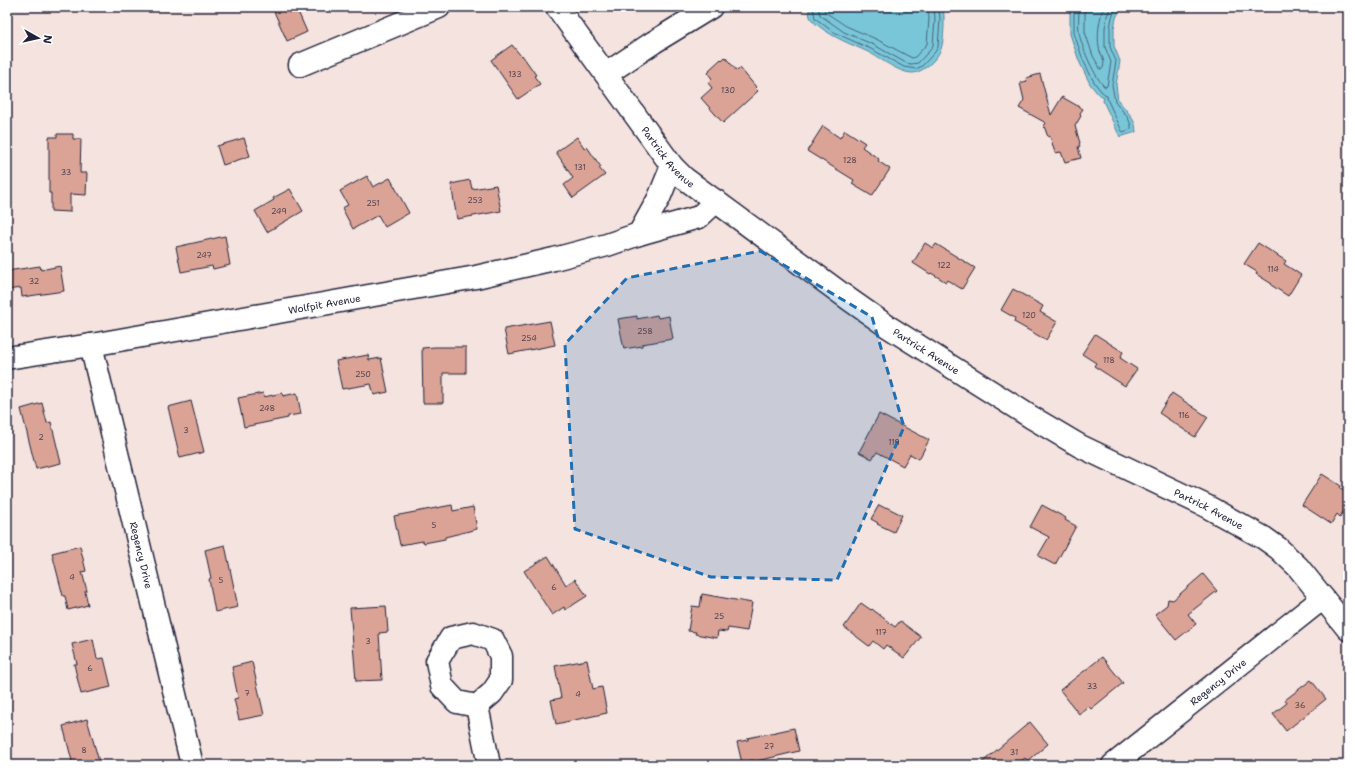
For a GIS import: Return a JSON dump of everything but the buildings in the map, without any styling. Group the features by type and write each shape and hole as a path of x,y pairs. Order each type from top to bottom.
{"street":[{"path":"300,65 439,7"},
{"name":"Partrick Avenue","path":"557,7 672,166 684,178 887,326 1043,424 1080,446 1136,474 1201,503 1264,538 1278,548 1298,567 1348,628"},
{"path":"606,74 711,7"},
{"path":"639,234 660,198 672,166"},
{"name":"Wolfpit Avenue","path":"7,358 91,345 476,277 607,245 639,234 699,217 716,202"},
{"name":"Regency Drive","path":"91,345 192,765"},
{"name":"Regency Drive","path":"1113,765 1323,598"},
{"path":"477,706 489,765"}],"highlighted area":[{"path":"760,251 872,317 904,427 837,580 711,577 575,529 565,344 627,278"}],"water":[{"path":"809,7 943,7 944,28 941,49 933,61 921,71 912,73 901,71 868,52 826,31 812,20"},
{"path":"1070,7 1121,7 1116,18 1114,28 1114,46 1120,61 1116,85 1118,100 1131,116 1135,124 1136,132 1120,137 1103,101 1104,97 1098,94 1090,84 1079,61 1070,34"}]}
